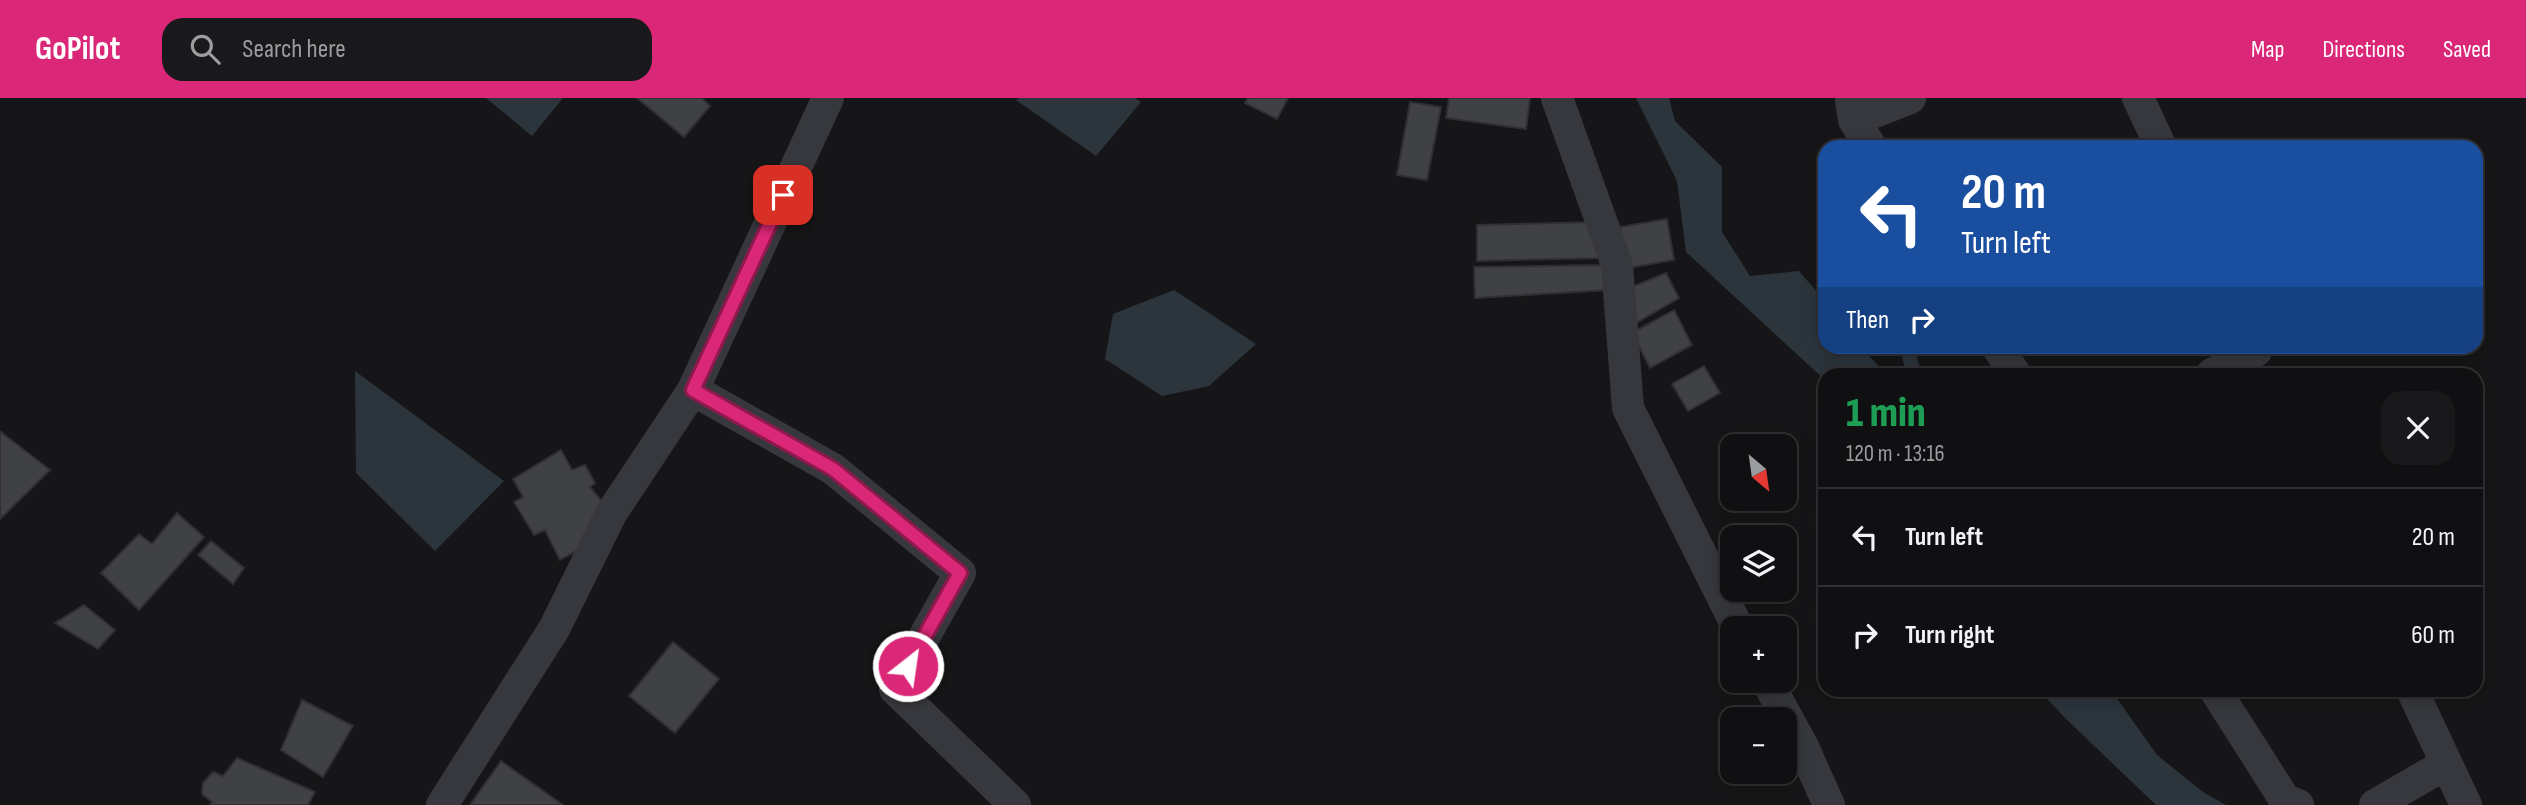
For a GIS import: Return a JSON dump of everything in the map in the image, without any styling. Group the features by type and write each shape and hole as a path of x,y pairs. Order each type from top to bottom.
{"street":[{"path":"442,805 554,629 612,512 693,390 828,98"},
{"path":"1557,98 1617,265 1629,408 1732,616"},
{"path":"1868,140 1852,109 1910,98"},
{"path":"2138,98 2158,140"},
{"path":"2228,368 2258,357"},
{"path":"693,390 833,469 960,573 895,689 1014,805"},
{"path":"1774,693 1803,747 1829,805"},
{"path":"2219,697 2285,800 2298,805"},
{"path":"2415,697 2466,805"},
{"path":"2375,805 2446,764"}],"shaded area":[{"path":"486,98 563,98 532,136"},
{"path":"1135,98 1141,102 1096,156 1016,100"},
{"path":"1636,98 1669,98 1675,121 1722,167 1722,232 1750,276 1799,271 1818,293 1818,354 1867,354 1880,368 1818,368 1818,374 1686,252 1677,181"},
{"path":"1174,290 1256,344 1209,386 1162,396 1105,359 1113,314"},
{"path":"1901,354 1917,354 1920,368 1905,368"},
{"path":"355,371 504,481 435,551 356,473"},
{"path":"2046,697 2116,697 2157,755 2203,792 2226,805 2156,805"}],"building":[{"path":"637,98 702,98 710,106 684,137"},
{"path":"1248,98 1288,98 1277,119 1245,103"},
{"path":"1449,98 1530,98 1526,129 1446,118"},
{"path":"1410,102 1441,107 1427,180 1397,175"},
{"path":"1667,219 1674,260 1627,268 1620,227"},
{"path":"1598,222 1599,258 1477,261 1477,225"},
{"path":"1606,265 1609,290 1475,298 1474,267"},
{"path":"1666,273 1679,298 1629,327 1629,288"},
{"path":"1674,310 1692,345 1650,368 1632,333"},
{"path":"1704,366 1720,393 1688,411 1672,384"},
{"path":"0,432 50,470 0,519"},
{"path":"561,450 572,470 585,465 595,483 590,487 605,505 586,546 560,560 545,530 534,535 514,502 523,497 513,479"},
{"path":"177,513 204,537 139,610 101,573 139,534 152,544"},
{"path":"211,541 244,568 233,584 198,555"},
{"path":"84,605 115,630 98,649 55,623"},
{"path":"673,642 719,679 675,733 629,696"},
{"path":"302,700 353,726 323,777 281,750"},
{"path":"237,758 315,792 308,805 210,805 212,802 202,794 203,783 213,772 223,776"},
{"path":"501,761 563,805 470,805"}],"route":[{"path":"783,195 693,390 833,469 960,573 908,666"}]}
